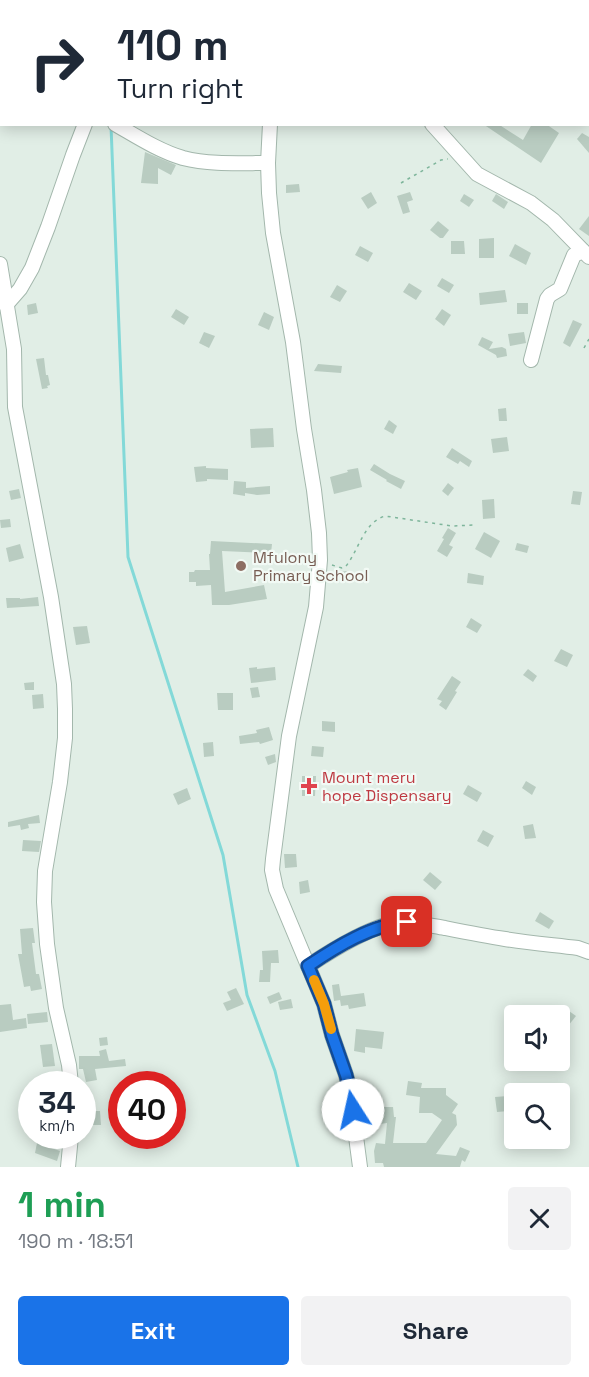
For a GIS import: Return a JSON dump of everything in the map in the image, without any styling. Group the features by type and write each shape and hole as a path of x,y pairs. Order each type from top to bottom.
{"street":[{"path":"6,305 20,289 32,268 85,126"},
{"path":"119,126 183,158 268,163"},
{"path":"270,126 268,163 273,233 296,357 314,490 320,560 316,607 289,736 272,870 276,889 324,1004 350,1091 360,1167"},
{"path":"434,126 477,174 531,203 553,220 586,254"},
{"path":"531,360 547,299 560,289 574,255 586,254"},
{"path":"0,264 14,349 15,407 49,587 64,684 65,738 45,871 44,902 56,1008 70,1071"},
{"path":"308,966 363,935 386,925 407,922 505,939 578,948 589,952"},
{"path":"68,1167 70,1149"}],"path":[{"path":"401,183 443,159 466,164"},
{"path":"584,348 589,339"},
{"path":"320,560 336,567 346,566 370,525 378,518 385,516 452,525 475,525"}],"building":[{"path":"486,126 501,126 523,140 531,126 549,126 559,133 541,163"},
{"path":"582,133 589,137 589,153 577,139"},
{"path":"145,152 176,165 171,175 158,168 158,184 141,183"},
{"path":"299,184 300,192 286,193 286,185"},
{"path":"371,192 377,203 368,209 361,198"},
{"path":"410,192 413,200 407,202 410,212 403,214 397,196"},
{"path":"464,194 474,200 469,207 460,201"},
{"path":"496,194 508,202 504,209 492,201"},
{"path":"589,216 589,236 579,229"},
{"path":"438,221 449,230 443,238 430,230"},
{"path":"494,238 494,258 479,258 479,239"},
{"path":"451,241 464,241 465,254 451,254"},
{"path":"515,244 531,253 526,265 509,256"},
{"path":"360,246 373,253 368,262 355,255"},
{"path":"442,278 454,285 449,293 437,286"},
{"path":"409,283 422,291 416,300 403,292"},
{"path":"337,285 347,291 340,302 330,297"},
{"path":"505,290 507,302 480,305 479,293"},
{"path":"36,303 38,313 28,315 27,305"},
{"path":"517,303 528,303 528,314 517,314"},
{"path":"176,309 189,317 184,325 171,317"},
{"path":"442,309 451,315 444,326 435,319"},
{"path":"264,312 274,317 269,330 258,325"},
{"path":"573,320 582,324 570,347 563,343"},
{"path":"204,332 215,336 209,348 199,343"},
{"path":"524,332 526,343 510,346 508,334"},
{"path":"482,337 493,342 489,349 502,347 506,349 507,356 497,358 496,355 478,345"},
{"path":"44,358 50,385 42,389 36,359"},
{"path":"318,364 342,366 341,373 314,371"},
{"path":"506,408 507,421 499,421 498,409"},
{"path":"389,420 397,426 393,434 384,429"},
{"path":"273,428 274,447 251,448 250,429"},
{"path":"507,437 509,451 493,453 491,439"},
{"path":"452,448 472,461 469,467 460,461 458,464 446,457"},
{"path":"374,464 405,481 401,489 370,470"},
{"path":"206,466 206,468 228,469 228,480 207,479 207,481 196,482 194,467"},
{"path":"358,468 362,487 334,494 330,477"},
{"path":"234,481 246,482 246,488 270,486 270,494 245,493 245,496 233,494"},
{"path":"448,483 454,488 448,496 442,491"},
{"path":"19,489 21,498 11,500 9,491"},
{"path":"573,491 582,492 580,505 571,504"},
{"path":"494,499 495,518 483,519 482,500"},
{"path":"10,519 11,527 1,528 0,520"},
{"path":"448,528 456,533 449,545 453,547 447,557 437,551"},
{"path":"484,532 500,541 491,558 475,549"},
{"path":"211,541 272,544 271,553 222,551 225,592 264,585 267,599 229,605 212,605 211,585 196,586 196,582 189,582 189,572 210,570"},
{"path":"517,543 529,546 527,553 515,550"},
{"path":"20,544 24,558 9,562 6,548"},
{"path":"347,571 348,581 341,582 339,572"},
{"path":"468,573 484,576 483,585 467,583"},
{"path":"38,597 39,606 7,608 6,598"},
{"path":"471,618 482,625 477,633 466,627"},
{"path":"87,626 90,643 76,645 73,627"},
{"path":"561,649 573,655 567,667 554,661"},
{"path":"257,667 257,669 275,667 276,680 251,683 249,668"},
{"path":"528,669 537,676 533,682 523,675"},
{"path":"452,676 461,682 446,710 439,705 442,701 437,699"},
{"path":"34,682 34,690 25,690 24,683"},
{"path":"258,687 260,697 252,698 250,688"},
{"path":"217,693 233,693 233,710 218,710"},
{"path":"43,694 44,708 33,709 32,695"},
{"path":"322,721 335,722 335,732 322,731"},
{"path":"269,727 273,740 260,744 259,742 240,744 239,736 257,733 256,730"},
{"path":"213,742 214,756 204,757 203,743"},
{"path":"312,746 324,747 323,757 311,756"},
{"path":"275,754 276,762 268,765 265,757"},
{"name":"Mount meru hope Dispensary","path":"302,776 316,776 315,796 302,796"},
{"path":"526,781 536,787 532,795 522,788"},
{"path":"468,785 482,793 477,802 463,794"},
{"path":"187,788 191,799 178,805 173,794"},
{"path":"39,815 40,823 28,824 29,828 21,830 20,825 8,827 8,822"},
{"path":"533,824 536,838 525,839 523,826"},
{"path":"483,830 494,836 488,847 477,841"},
{"path":"23,840 41,841 39,852 22,851"},
{"path":"284,854 296,854 297,867 285,868"},
{"path":"430,872 442,882 435,890 423,880"},
{"path":"308,880 310,892 300,894 299,882"},
{"path":"540,912 554,921 549,929 535,921"},
{"path":"33,928 35,943 32,943 36,974 39,974 42,989 31,991 30,986 24,987 18,954 22,954 20,929"},
{"path":"278,950 279,963 271,963 270,982 259,982 260,970 263,970 262,951"},
{"path":"339,984 341,996 364,993 366,1006 349,1009 348,1005 341,1006 340,1000 334,1001 332,985"},
{"path":"236,988 244,1004 227,1011 223,1003 231,1000 227,992"},
{"path":"279,992 282,999 270,1004 267,997"},
{"path":"291,999 293,1008 280,1010 278,1002"},
{"path":"11,1004 13,1020 26,1018 27,1028 0,1032 0,1005"},
{"path":"47,1012 48,1022 28,1024 27,1014"},
{"path":"570,1012 576,1016 570,1024"},
{"path":"356,1029 384,1032 382,1049 365,1047 365,1053 354,1051"},
{"path":"107,1037 108,1045 100,1046 99,1038"},
{"path":"52,1044 55,1066 43,1067 40,1045"},
{"path":"106,1049 109,1061 125,1059 126,1066 95,1069 95,1071 79,1069 79,1056 100,1056 99,1051"},
{"path":"408,1081 422,1083 421,1088 446,1088 446,1095 458,1104 452,1113 456,1115 457,1125 436,1154 456,1156 460,1147 470,1151 465,1162 462,1160 460,1167 384,1167 383,1163 375,1163 376,1143 385,1144 387,1123 380,1124 379,1107 393,1107 394,1117 396,1117 393,1143 426,1143 442,1120 432,1113 419,1113 420,1097 406,1095"},
{"path":"504,1096 504,1111 497,1112 495,1097"},
{"path":"96,1111 100,1111 101,1125 96,1125"},
{"path":"36,1149 60,1151 57,1161 35,1153"}],"waterway":[{"path":"111,126 128,557 223,855 247,995 275,1071 298,1167"}],"slow traffic":[{"path":"314,980 331,1029"}],"place":[{"name":"Mfulony Primary School","path":"241,566"},
{"name":"Mount meru hope Dispensary","path":"309,786"}],"route":[{"path":"353,1110 346,1075 324,1004 308,966 333,950 376,929 407,922"}]}
